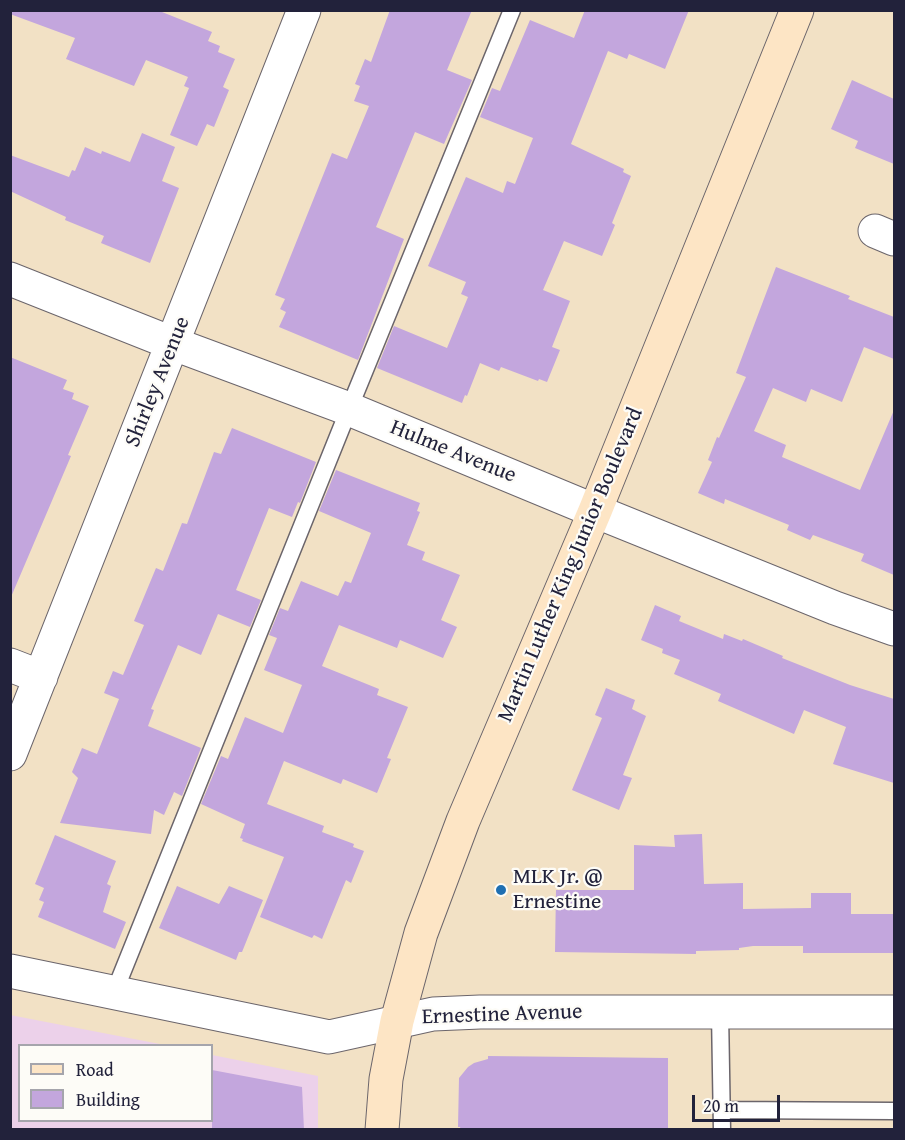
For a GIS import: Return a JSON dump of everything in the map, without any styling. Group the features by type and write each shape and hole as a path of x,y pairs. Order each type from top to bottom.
{"main road":[{"name":"Martin Luther King Junior Boulevard","path":"382,1130 386,1079 397,1021 421,933 460,830 595,511 797,10"}],"street":[{"name":"Shirley Avenue","path":"10,754 174,344 304,10"},
{"name":"Hulme Avenue","path":"10,279 174,344 349,409 835,608 894,629"},
{"path":"10,665 41,678"},
{"name":"Ernestine Avenue","path":"10,971 329,1037 433,1014 894,1012"}],"lane":[{"path":"114,993 512,10"},
{"path":"720,1012 722,1130"},
{"path":"722,1110 894,1112"}],"shaded area":[{"path":"10,1015 160,1044 18,1044 18,1122 213,1122 213,1055 318,1076 318,1129 11,1129"}],"building":[{"path":"10,10 157,10 212,32 208,41 220,46 218,52 235,59 223,87 229,90 214,127 207,124 197,146 170,135 189,88 184,86 188,77 146,60 134,86 66,59 75,38 10,14"},
{"path":"390,10 472,10 447,70 472,80 444,144 415,132 376,227 404,239 358,360 279,327 286,312 280,309 285,299 275,295 332,153 347,159 369,106 354,101 360,86 355,84 365,59 371,62"},
{"path":"585,10 689,10 665,69 629,54 627,59 608,51 571,144 624,169 623,172 631,176 612,223 615,225 602,256 564,241 543,290 570,301 552,347 560,350 547,382 539,379 538,381 501,367 499,371 480,363 462,403 377,368 394,326 447,348 468,297 461,294 466,282 428,266 466,177 503,193 507,181 515,184 533,138 480,117 492,88 500,91 530,20 574,38"},
{"path":"852,80 894,99 894,164 855,148 858,141 831,129"},
{"path":"142,133 175,147 162,181 179,188 150,263 101,243 104,236 65,220 66,217 10,191 10,155 69,177 72,170 75,171 85,147 130,162"},
{"path":"776,267 850,296 848,299 894,317 894,359 864,347 842,402 811,389 806,402 773,388 754,431 786,445 782,457 860,490 894,410 894,575 861,561 864,554 813,535 810,540 787,530 789,525 725,499 724,504 698,493 712,462 708,460 717,437 719,438 746,377 736,373"},
{"path":"10,357 67,380 63,389 74,393 72,399 89,406 68,455 71,456 11,597"},
{"path":"232,428 316,462 292,517 269,508 236,590 261,600 250,627 218,614 201,655 178,645 151,709 154,710 148,726 201,748 182,796 174,792 164,815 154,810 151,834 60,823 78,778 72,772 82,748 97,754 119,699 104,693 113,671 123,675 144,625 134,621 156,568 163,571 182,523 187,524 214,452 221,454"},
{"path":"336,470 420,503 417,511 420,512 407,545 425,552 422,560 460,575 441,620 457,627 443,658 400,640 397,648 339,625 322,666 379,689 377,695 408,707 387,758 391,759 377,793 343,779 341,784 284,761 267,804 324,826 322,832 354,844 353,847 364,851 351,883 346,880 322,939 314,935 312,938 260,917 284,857 242,841 243,839 240,838 245,824 201,804 221,756 228,759 245,717 283,733 302,685 264,670 277,638 269,635 280,608 288,611 301,581 338,596 345,581 351,583 371,533 319,511"},
{"path":"655,605 681,616 679,621 723,639 724,634 742,641 743,639 783,656 782,658 850,685 894,699 894,783 833,764 846,727 804,710 794,734 718,701 721,694 674,674 680,660 662,653 663,649 641,640"},
{"path":"606,688 635,700 632,709 646,716 623,775 632,778 619,810 572,790 602,718 595,715"},
{"path":"702,834 704,884 743,883 743,909 811,908 811,893 851,893 851,914 894,914 894,953 803,953 803,946 753,946 739,948 739,950 696,951 696,954 555,952 556,890 634,890 634,845 675,847 674,835"},
{"path":"55,835 116,861 107,884 111,886 103,912 126,922 115,949 38,917 44,902 39,900 44,888 35,884"},
{"path":"177,886 219,904 229,886 263,900 242,952 239,952 236,960 159,928"},
{"path":"488,1056 668,1058 668,1130 461,1130 458,1127 459,1078 468,1067 488,1059"},
{"path":"213,1070 302,1087 304,1130 212,1130"}],"place":[{"name":"MLK Jr. @ Ernestine","path":"501,890"}]}
